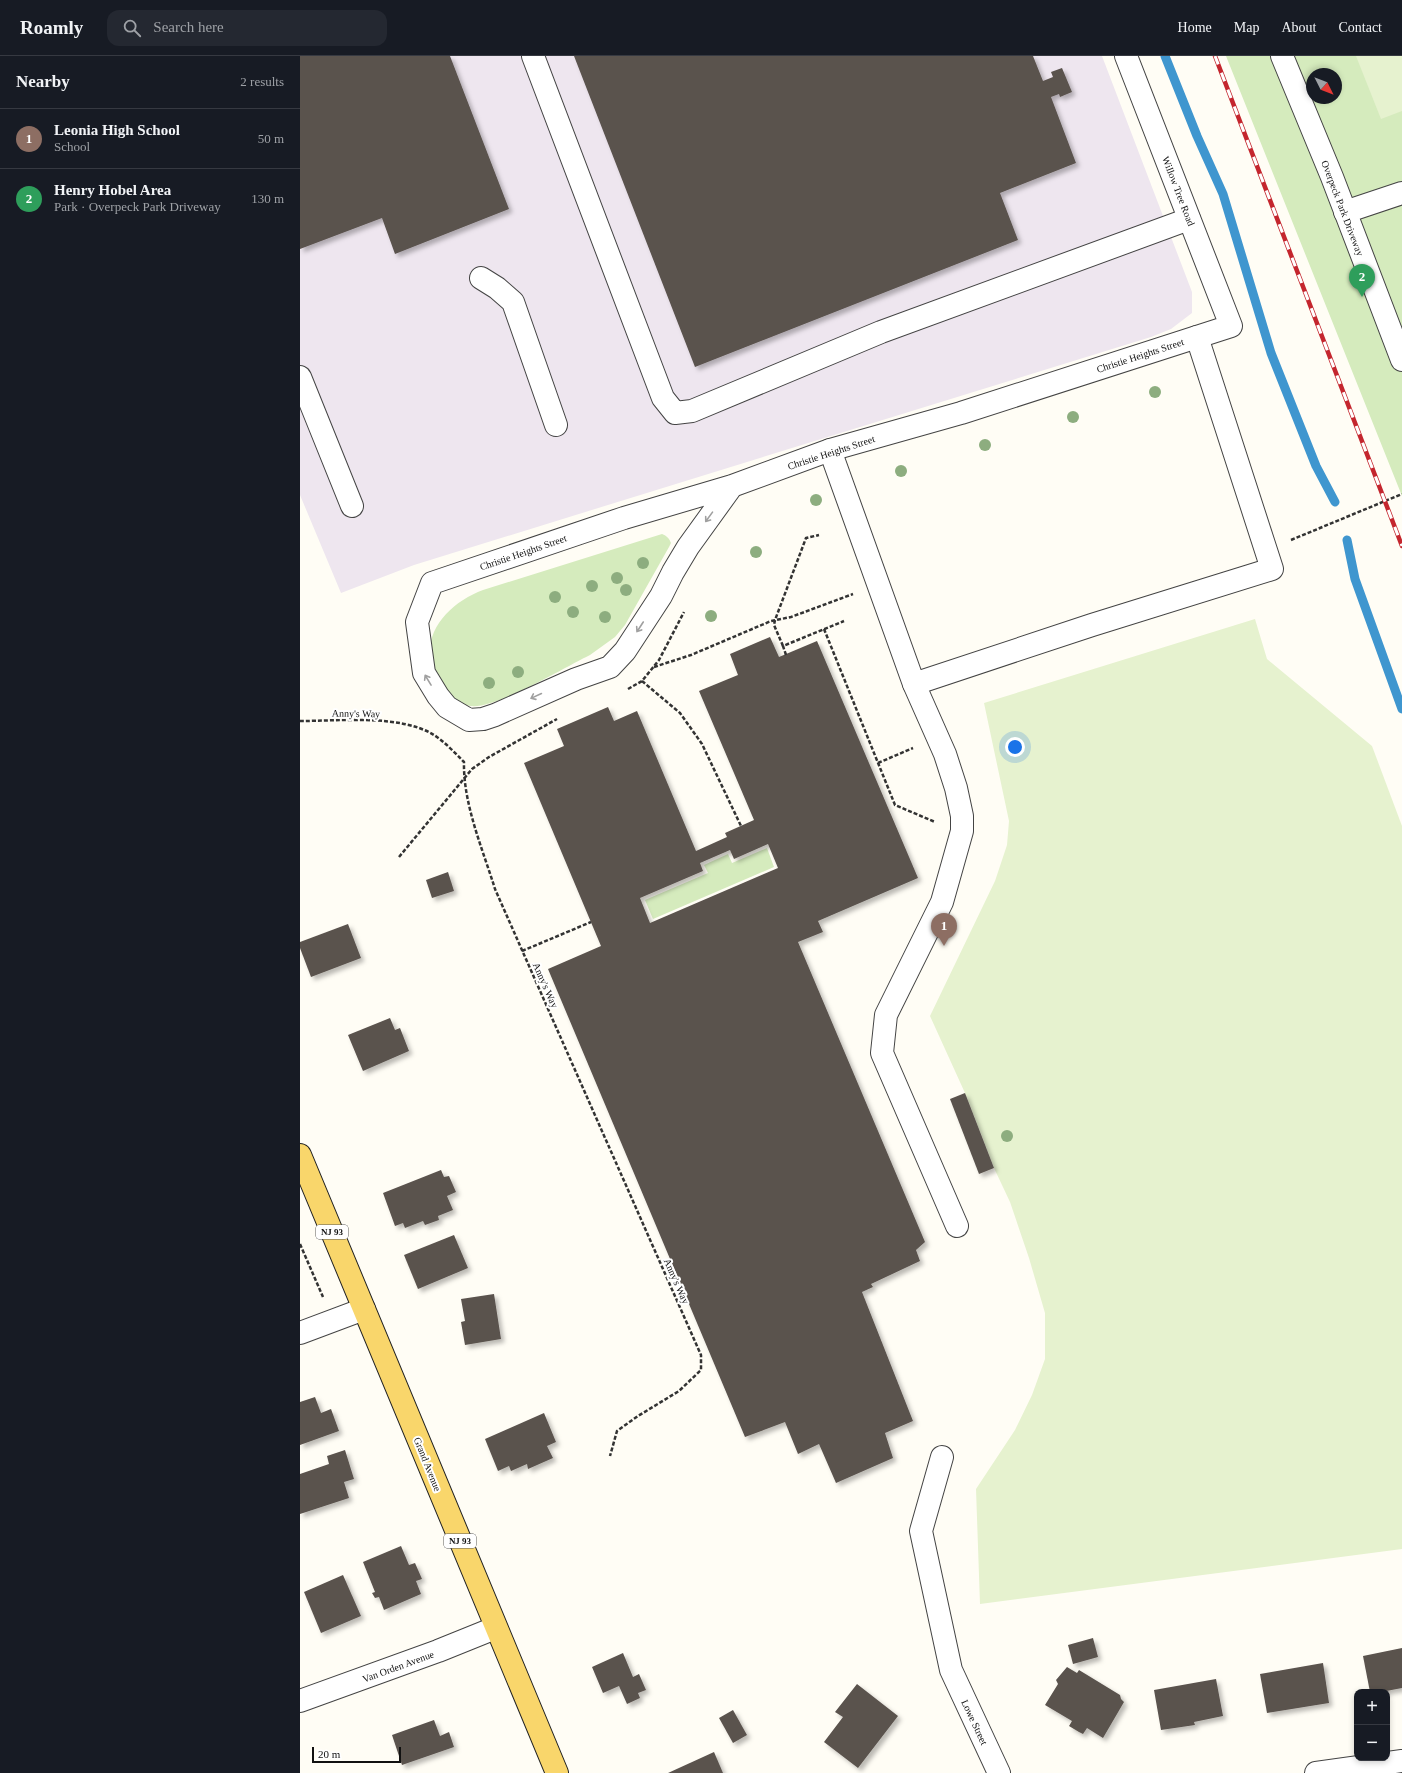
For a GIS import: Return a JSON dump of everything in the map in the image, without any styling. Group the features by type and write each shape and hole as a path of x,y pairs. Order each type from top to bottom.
{"main road":[{"name":"Grand Avenue","path":"300,1155 557,1773"}],"street":[{"path":"533,56 663,398 675,413 692,411 881,332 1189,219"},
{"name":"Willow Tree Road","path":"1126,56 1232,326"},
{"name":"Overpeck Park Driveway","path":"1282,56 1345,212 1402,360"},
{"path":"1345,212 1402,193"},
{"path":"481,278 497,288 513,302 556,425"},
{"name":"Christie Heights Street","path":"732,486 688,547 661,596 625,651 610,667 576,678 483,719 469,720 447,707 438,696 424,673 417,622 432,583 624,518 732,486 830,450 962,413 1232,326"},
{"path":"914,684 1092,624 1272,569 1197,337"},
{"path":"300,378 352,506"},
{"path":"830,450 914,684 937,737 956,788 962,816 962,831 942,902 886,1015 882,1053 957,1226"},
{"path":"300,1333 364,1309"},
{"name":"Lowe Street","path":"942,1457 921,1531 951,1670 999,1773"},
{"name":"Van Orden Avenue","path":"300,1701 438,1651 496,1628"},
{"path":"1316,1773 1402,1761"}],"path":[{"path":"1267,550 1402,494"},
{"path":"786,655 774,625 774,620 806,538 819,535"},
{"path":"653,667 691,655 774,620 791,617 823,606 878,584"},
{"path":"782,646 844,621"},
{"path":"824,629 895,804 930,820 962,831"},
{"path":"642,681 680,713 702,744 741,826"},
{"name":"Anny's Way","path":"300,721 374,721 404,723 420,728 435,736 464,762 464,777 475,826 495,889 701,1355 701,1370 679,1391 617,1431 610,1456"},
{"path":"878,764 937,737"},
{"path":"522,950 591,922"},
{"path":"300,1244 333,1321"}],"shaded area":[{"path":"300,56 1102,56 1192,292 1192,313 1171,329 1151,337 414,565 341,593 300,495"}],"green space":[{"path":"1226,56 1402,56 1402,496"},
{"path":"1356,56 1402,56 1402,111 1381,119"},
{"path":"662,534 668,537 671,543 625,625 615,637 590,655 513,694 497,701 482,705 466,705 454,699 434,672 430,655 431,642 435,630 450,610 471,595"},
{"path":"1255,619 1267,659 1372,746 1402,826 1402,1549 980,1604 976,1489 1015,1430 1032,1395 1045,1359 1045,1313 1029,1258 1010,1202 994,1168 965,1093 930,1016 995,881 1007,845 1009,821 984,703"},
{"path":"767,848 774,867 653,919 645,900 708,873 704,865 728,854 732,863"}],"building":[{"path":"300,56 450,56 509,209 395,254 382,218 300,249"},
{"path":"574,56 1033,56 1043,81 1053,77 1051,72 1062,68 1072,92 1060,97 1059,94 1051,97 1076,163 1000,193 1018,240 695,367"},
{"path":"770,637 779,657 817,641 918,878 818,921 823,932 798,942 925,1242 916,1250 920,1261 871,1284 873,1287 862,1292 913,1421 885,1433 893,1458 836,1483 819,1444 798,1454 785,1422 745,1437 548,969 601,946 524,763 564,746 557,729 608,707 614,721 637,711 696,851 727,837 725,833 754,820 699,691 738,675 730,654","holes":["768,844 778,868 650,923 640,898 703,871 700,863 730,850 734,859"]},
{"path":"448,872 454,891 432,898 426,880"},
{"path":"348,924 361,958 311,977 300,948 300,942"},
{"path":"390,1018 395,1030 400,1028 409,1051 363,1071 348,1035"},
{"path":"965,1093 994,1168 979,1174 950,1099"},
{"path":"441,1170 444,1177 449,1176 456,1192 447,1196 453,1210 438,1216 439,1220 425,1225 423,1221 405,1228 403,1223 395,1226 383,1193"},
{"path":"454,1235 468,1268 418,1289 404,1255"},
{"path":"494,1294 501,1339 465,1345 461,1322 465,1321 461,1299"},
{"path":"315,1397 321,1413 331,1409 339,1431 300,1445 300,1402"},
{"path":"544,1413 556,1442 547,1446 553,1458 528,1469 527,1464 511,1471 509,1466 498,1471 485,1439"},
{"path":"345,1450 354,1479 344,1482 349,1498 300,1514 300,1474 329,1464 327,1456"},
{"path":"401,1546 409,1565 415,1563 422,1579 416,1581 421,1594 384,1610 379,1597 375,1598 372,1593 375,1592 363,1562"},
{"path":"343,1575 361,1616 321,1633 304,1592"},
{"path":"1093,1638 1098,1657 1073,1664 1068,1645"},
{"path":"1402,1648 1402,1688 1390,1690 1390,1689 1369,1689 1363,1656"},
{"path":"623,1653 633,1677 639,1674 646,1690 638,1693 640,1698 627,1704 619,1686 603,1693 592,1667"},
{"path":"1323,1663 1329,1703 1267,1713 1260,1674"},
{"path":"1067,1667 1077,1673 1079,1670 1120,1695 1124,1702 1103,1738 1087,1728 1083,1734 1079,1732 1069,1726 1072,1721 1045,1705 1058,1684 1056,1680"},
{"path":"1216,1679 1223,1716 1194,1722 1195,1725 1161,1730 1154,1690"},
{"path":"857,1684 898,1716 858,1768 824,1742 843,1717 835,1712"},
{"path":"733,1710 747,1735 733,1743 719,1718"},
{"path":"434,1720 440,1736 449,1732 454,1747 402,1765 392,1735"},
{"path":"714,1752 723,1773 668,1773"}],"waterway":[{"path":"1165,56 1197,136 1223,194 1271,353 1316,466 1335,502"},
{"path":"1347,540 1355,579 1402,709"}],"railway":[{"path":"1215,56 1402,546"}],"place":[{"name":"Henry Hobel Area","path":"1362,297"},
{"name":"Leonia High School","path":"944,946"}]}
